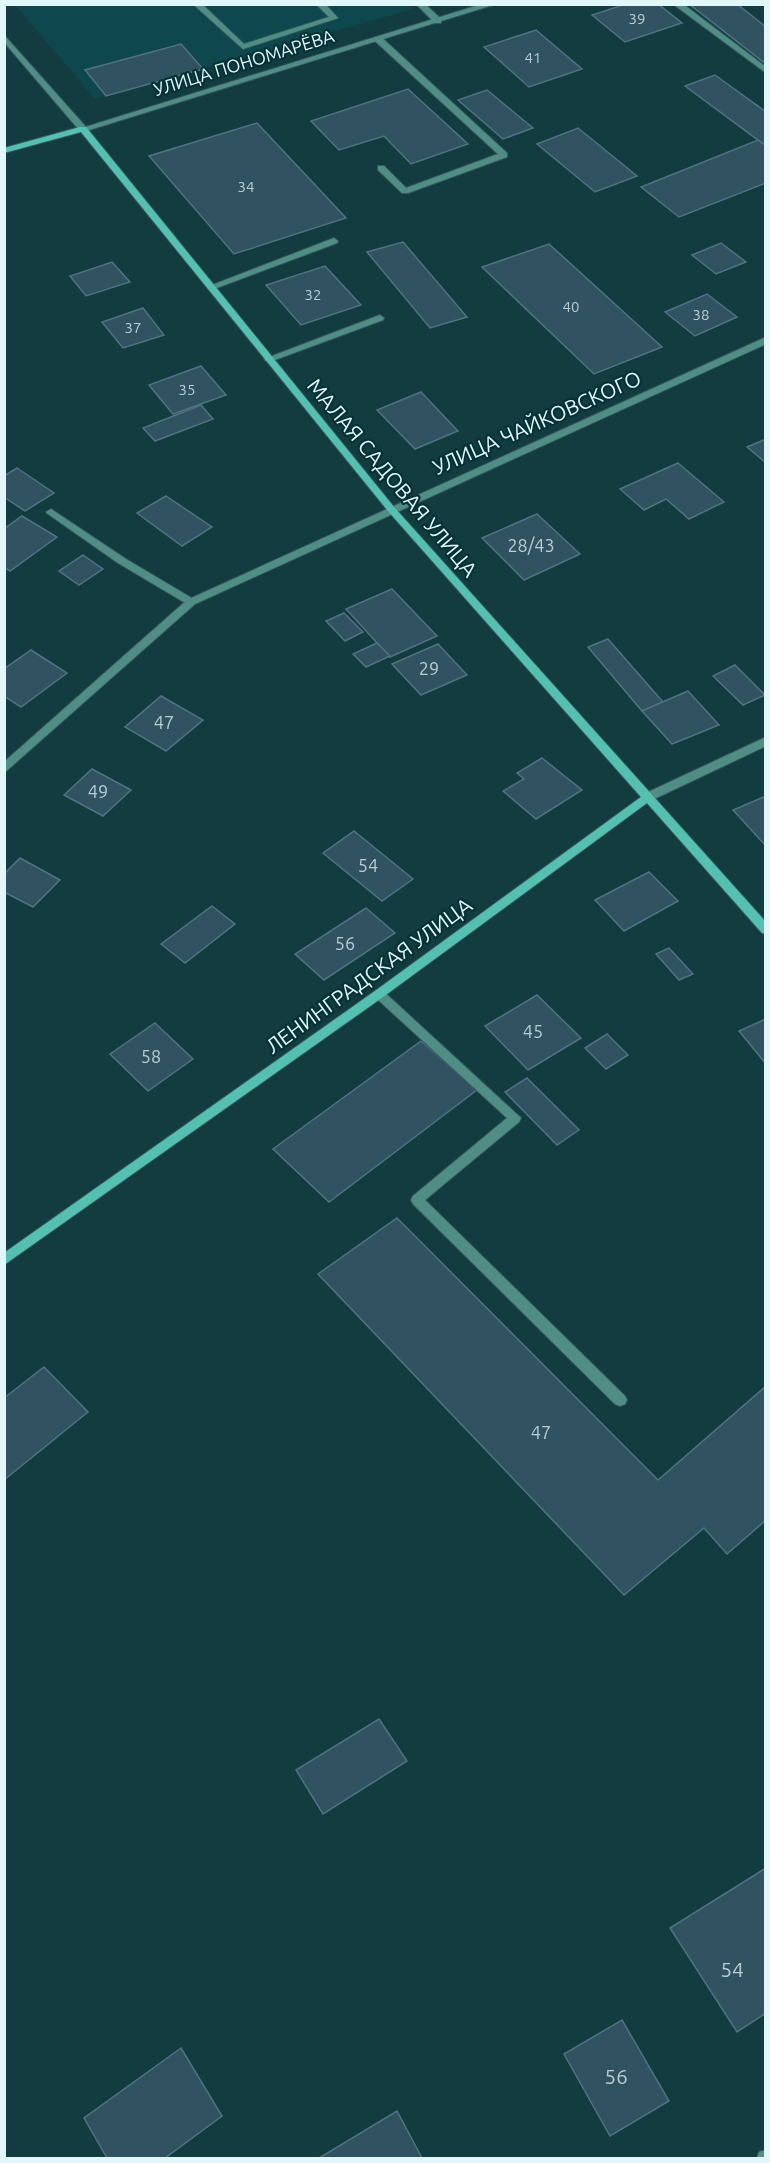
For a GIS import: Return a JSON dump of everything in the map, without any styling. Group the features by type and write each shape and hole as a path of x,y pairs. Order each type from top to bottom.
{"main road":[{"name":"УЛИЦА ПОНОМАРЁВА","path":"4,151 83,129"},
{"name":"МАЛАЯ САДОВАЯ УЛИЦА","path":"83,129 391,509 765,930"},
{"name":"ЛЕНИНГРАДСКАЯ УЛИЦА","path":"4,1260 378,994 648,797"}],"street":[{"path":"197,4 243,47 334,18 320,4"},
{"path":"420,4 438,21"},
{"name":"УЛИЦА ПОНОМАРЁВА","path":"83,129 492,4"},
{"path":"677,4 765,71"},
{"name":"МАЛАЯ САДОВАЯ УЛИЦА","path":"4,37 83,129"},
{"path":"378,39 504,156 405,191 381,168"},
{"path":"211,286 334,241"},
{"path":"269,359 380,318"},
{"name":"УЛИЦА ЧАЙКОВСКОГО","path":"4,769 191,602 765,340"},
{"path":"51,512 122,561 191,602"},
{"name":"ЛЕНИНГРАДСКАЯ УЛИЦА","path":"648,797 765,741"},
{"path":"378,994 515,1118 417,1200 620,1400"}],"shaded area":[{"path":"408,4 413,9 95,99 15,5"}],"building":[{"path":"626,4 658,4 682,23 625,42 592,15"},
{"path":"689,4 737,4 766,27 766,64"},
{"path":"536,30 582,69 529,87 484,47"},
{"path":"181,44 203,69 106,96 85,70"},
{"path":"715,75 766,112 766,146 685,86"},
{"path":"408,89 468,144 411,164 384,136 339,150 311,121"},
{"path":"487,90 533,128 503,139 458,100"},
{"path":"257,123 346,218 234,254 149,156"},
{"path":"578,128 637,176 595,192 537,144"},
{"path":"758,140 766,146 766,183 679,217 641,187"},
{"path":"403,242 467,317 430,328 367,252"},
{"path":"721,243 746,262 716,274 692,255"},
{"path":"549,244 662,347 594,374 482,267"},
{"path":"112,262 130,282 86,296 70,276"},
{"path":"325,266 361,305 301,325 266,285"},
{"path":"707,294 737,317 695,336 665,312"},
{"path":"143,308 164,335 123,348 102,322"},
{"path":"201,366 226,395 173,414 149,385"},
{"path":"421,392 458,431 415,449 377,410"},
{"path":"201,405 213,419 155,441 143,428"},
{"path":"766,439 766,463 747,447"},
{"path":"678,463 724,502 689,519 666,499 644,510 620,489"},
{"path":"17,468 54,493 25,511 4,497 4,476"},
{"path":"166,496 212,527 182,546 137,513"},
{"path":"537,514 580,554 524,580 482,538"},
{"path":"22,516 57,537 10,571 4,567 4,529"},
{"path":"83,555 103,569 79,585 59,571"},
{"path":"392,589 437,636 390,657 346,609"},
{"path":"344,613 363,632 345,641 326,621"},
{"path":"608,639 663,702 642,711 588,647"},
{"path":"377,643 390,656 366,667 353,654"},
{"path":"438,644 467,675 421,695 392,664"},
{"path":"31,650 67,673 21,707 4,696 4,669"},
{"path":"735,665 765,695 743,705 713,676"},
{"path":"688,691 719,725 672,744 642,711"},
{"path":"161,696 203,720 166,751 125,727"},
{"path":"542,758 582,790 536,819 503,791 524,779 517,773"},
{"path":"92,769 131,790 103,816 64,795"},
{"path":"766,796 766,846 733,810"},
{"path":"354,831 413,879 382,901 323,853"},
{"path":"20,858 60,880 33,907 4,892 4,874"},
{"path":"649,872 678,901 624,931 595,900"},
{"path":"212,906 235,924 185,963 161,944"},
{"path":"366,908 395,933 324,980 295,954"},
{"path":"669,948 693,974 679,980 656,954"},
{"path":"537,995 581,1038 528,1070 485,1026"},
{"path":"766,1019 766,1064 739,1031"},
{"path":"155,1023 193,1059 148,1091 110,1054"},
{"path":"607,1034 628,1055 606,1069 585,1048"},
{"path":"421,1041 477,1090 329,1202 273,1149"},
{"path":"527,1078 579,1130 557,1145 505,1092"},
{"path":"397,1218 658,1480 766,1386 766,1520 727,1554 704,1528 624,1595 318,1274"},
{"path":"44,1367 88,1412 4,1480 4,1398"},
{"path":"379,1719 407,1761 323,1814 296,1770"},
{"path":"766,1868 766,2013 737,2032 670,1928"},
{"path":"622,2020 669,2101 610,2136 564,2054"},
{"path":"181,2048 222,2116 165,2158 107,2158 84,2118"},
{"path":"397,2111 422,2158 319,2158"}]}
